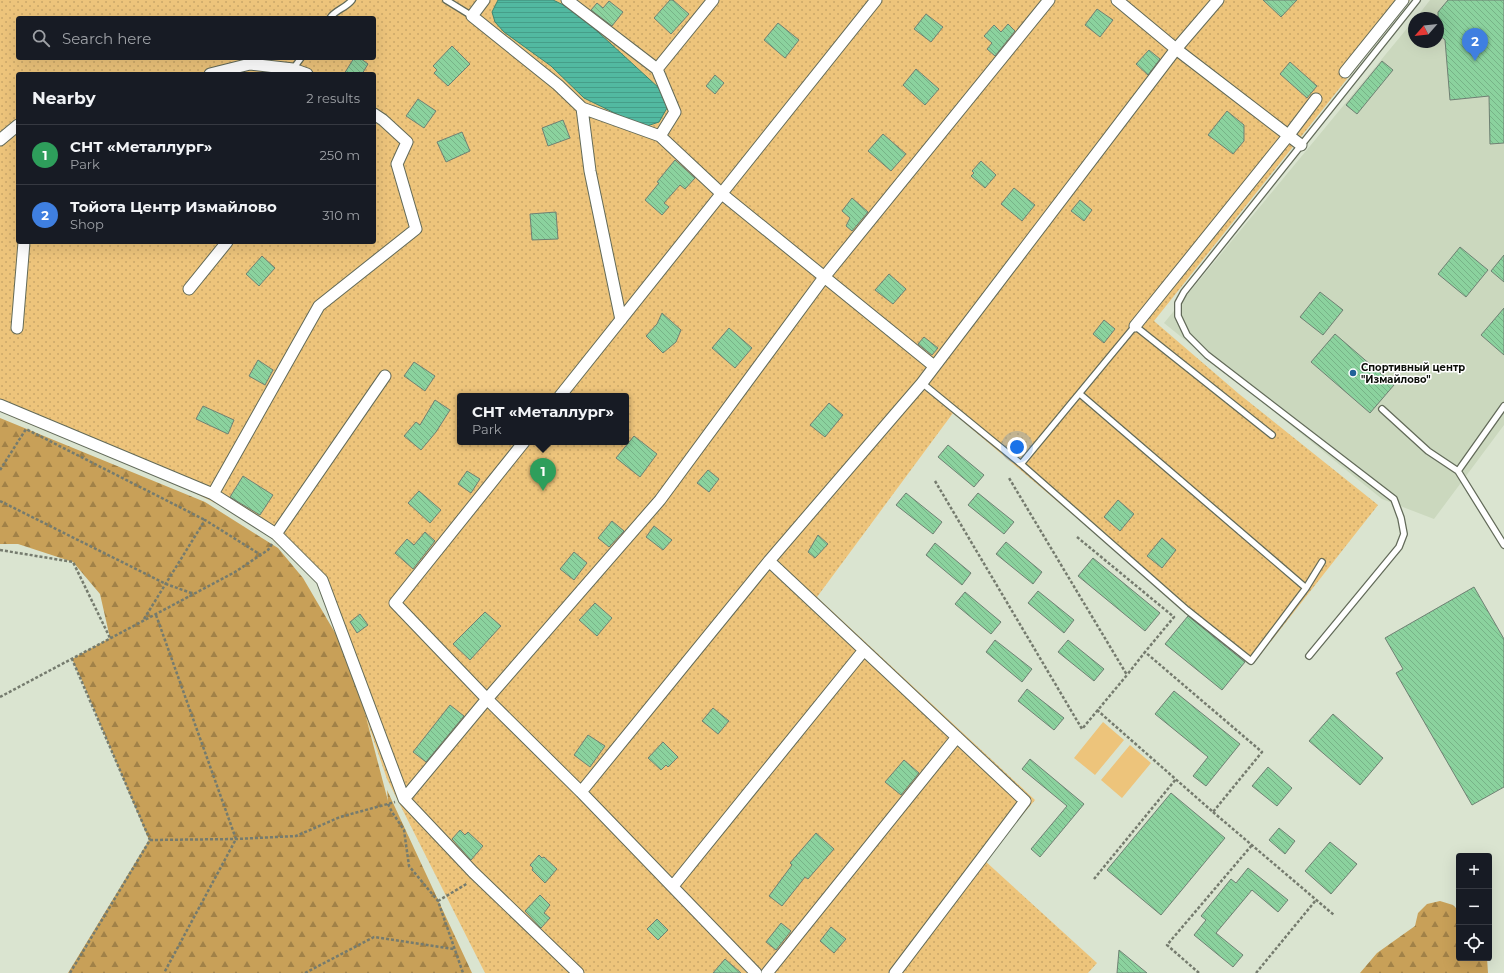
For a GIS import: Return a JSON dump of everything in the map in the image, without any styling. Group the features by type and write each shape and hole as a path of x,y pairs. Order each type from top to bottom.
{"street":[{"path":"484,0 472,16 558,85 582,108 660,136 722,194 825,276 934,366"},
{"path":"567,0 657,69 675,112 660,136"},
{"path":"657,69 713,0"},
{"path":"562,393 876,0"},
{"path":"404,799 487,699 660,500 825,276 1049,0"},
{"path":"1117,0 1176,49 1301,145"},
{"path":"581,792 769,561 922,383 1176,49 1218,0"},
{"path":"1345,72 1410,1"},
{"path":"218,72 250,64 293,69 301,72"},
{"path":"1135,326 1316,99"},
{"path":"582,108 590,171 622,320"},
{"path":"213,494 319,306 416,229 397,164 407,142 376,115"},
{"path":"0,140 16,127"},
{"path":"17,328 24,244"},
{"path":"190,289 225,244"},
{"path":"276,534 385,376"},
{"path":"0,405 213,494 276,534 322,580 404,799 479,877 578,973"},
{"path":"522,445 395,603 487,699 673,886 756,973"},
{"path":"769,561 1025,801 895,973"},
{"path":"673,886 864,650"},
{"path":"767,973 957,737"}],"lane":[{"path":"331,16 348,5 352,0"},
{"path":"446,0 472,16"},
{"path":"1309,656 1399,547 1404,534 1401,518 1394,499 1202,350 1187,335 1178,316 1178,303 1184,292 1301,145 1410,1"},
{"path":"293,69 300,60"},
{"path":"1021,464 1135,326 1272,435"},
{"path":"922,383 1021,464 1187,610 1250,661 1306,588 1322,562"},
{"path":"1080,394 1306,588"},
{"path":"1458,471 1504,405"},
{"path":"1382,409 1428,451 1458,471 1504,544"}],"path":[{"path":"0,470 26,429 205,520 261,555 235,572 156,615 0,697"},
{"path":"1009,478 1127,675"},
{"path":"935,481 1082,729 1174,617 1077,537"},
{"path":"0,501 166,584 194,594"},
{"path":"144,620 205,520"},
{"path":"0,550 73,562 110,638"},
{"path":"156,615 236,839 164,973"},
{"path":"1145,652 1262,752 1213,812"},
{"path":"72,659 150,840"},
{"path":"1097,710 1252,846 1334,915"},
{"path":"1094,879 1176,779"},
{"path":"150,840 236,839 296,836 340,816 388,804 404,830 409,866 438,902 463,973"},
{"path":"70,973 150,840"},
{"path":"1199,973 1167,945 1252,846"},
{"path":"438,902 479,877"},
{"path":"1256,973 1316,900"},
{"path":"305,973 374,936 454,950"}],"shaded area":[{"path":"0,0 1410,0 1154,321 1239,394 1378,505 1253,664 1188,612 953,413 817,597 1035,800 984,860 1097,963 1088,973 485,973 387,779 319,583 269,536 225,508 163,477 17,419 0,410"},
{"path":"1430,0 1504,0 1504,425 1434,519 1382,499 1164,323 1408,27 1408,48 1444,48 1444,12 1421,12"},
{"path":"1103,722 1124,740 1095,775 1074,758"},
{"path":"1130,745 1151,763 1122,798 1101,780"}],"green space":[{"path":"0,418 205,502 278,548 303,578 351,660 388,801 387,790 472,973 68,973 149,840 72,659 110,638 100,594 73,562 18,544 0,544"},
{"path":"1440,901 1453,905 1456,908 1456,961 1487,961 1488,973 1360,973 1377,953 1415,926 1418,913 1427,904"}],"water":[{"path":"498,0 553,0 574,10 660,89 668,100 667,108 659,122 647,126 631,121 584,98 551,66 504,32 495,22 492,12"}],"building":[{"path":"670,0 673,0 689,14 671,34 654,18"},
{"path":"1263,0 1297,0 1281,17"},
{"path":"1448,0 1504,0 1504,143 1490,144 1489,96 1450,100 1444,39 1444,12 1438,12"},
{"path":"609,1 623,12 612,26 591,10 597,3 603,8"},
{"path":"1097,9 1113,20 1100,37 1085,25"},
{"path":"926,14 943,27 931,42 914,29"},
{"path":"778,23 799,40 785,58 764,40"},
{"path":"1008,24 1015,31 995,56 987,49 992,43 984,36 994,25 1001,32"},
{"path":"452,46 470,64 448,86 434,73 437,70 433,66"},
{"path":"1149,50 1160,59 1148,75 1136,64"},
{"path":"353,60 363,60 368,64 363,72 345,72"},
{"path":"1382,61 1393,70 1357,114 1346,105"},
{"path":"1290,62 1317,86 1307,98 1280,74"},
{"path":"916,69 939,89 925,105 903,85"},
{"path":"715,75 724,83 715,94 706,86"},
{"path":"418,99 436,111 424,128 406,116"},
{"path":"1227,111 1244,125 1244,141 1233,154 1208,135"},
{"path":"563,120 570,138 548,146 542,128"},
{"path":"462,132 470,151 446,162 437,142"},
{"path":"883,134 906,154 891,171 868,151"},
{"path":"675,160 695,178 685,189 680,185 664,203 669,207 662,215 645,200"},
{"path":"981,161 996,175 985,188 971,176 974,173 972,171"},
{"path":"1014,188 1035,205 1022,221 1001,204"},
{"path":"852,198 868,212 852,231 846,226 850,218 842,211"},
{"path":"1080,200 1092,210 1084,221 1071,211"},
{"path":"556,212 558,239 532,240 530,214"},
{"path":"1460,247 1488,270 1466,297 1438,274"},
{"path":"1504,255 1504,282 1491,271"},
{"path":"262,256 275,268 259,286 246,274"},
{"path":"889,274 906,289 893,304 875,290"},
{"path":"1320,292 1343,310 1323,335 1300,317"},
{"path":"1504,308 1504,355 1481,335"},
{"path":"662,313 681,330 676,342 663,353 646,336 657,324"},
{"path":"1104,320 1115,329 1104,343 1093,334"},
{"path":"729,328 752,348 735,368 712,348"},
{"name":"Спортивный центр \"Измайлово\"","path":"1335,334 1394,385 1370,413 1311,362"},
{"path":"924,337 938,348 932,355 918,344"},
{"path":"258,360 273,370 265,385 249,376"},
{"path":"414,362 435,376 425,391 404,376"},
{"path":"435,400 450,410 436,432 421,450 404,436 416,422 420,425"},
{"path":"829,403 843,415 825,437 810,425"},
{"path":"203,406 234,420 228,434 196,419"},
{"path":"634,436 657,454 640,477 616,458 627,445 629,445 629,442"},
{"path":"948,445 984,475 974,487 938,457"},
{"path":"708,470 719,479 709,492 697,483"},
{"path":"467,471 480,479 471,493 458,484"},
{"path":"243,476 273,495 260,515 230,497"},
{"path":"419,491 441,510 430,523 408,503"},
{"path":"906,493 942,522 933,534 896,505"},
{"path":"978,493 1014,522 1004,534 968,505"},
{"path":"1118,500 1134,514 1120,531 1104,517"},
{"path":"612,521 624,531 609,547 598,538"},
{"path":"654,526 672,540 663,550 646,537"},
{"path":"425,532 435,541 413,569 395,553 407,539 414,545"},
{"path":"818,535 828,544 815,558 808,552"},
{"path":"1162,538 1176,550 1162,568 1147,556"},
{"path":"1006,542 1042,572 1033,584 996,554"},
{"path":"935,543 971,573 962,585 926,555"},
{"path":"574,552 587,563 574,580 560,569"},
{"path":"1093,558 1160,613 1145,631 1078,576"},
{"path":"1474,587 1504,639 1504,787 1472,805 1396,673 1403,669 1385,638"},
{"path":"1038,591 1074,620 1064,633 1028,603"},
{"path":"965,592 1001,622 991,634 955,604"},
{"path":"595,603 612,618 597,636 579,620"},
{"path":"485,612 501,626 470,660 453,644"},
{"path":"360,614 368,625 357,633 350,622"},
{"path":"1188,616 1245,662 1222,690 1165,644"},
{"path":"995,640 1032,669 1022,682 986,652"},
{"path":"1068,640 1104,669 1094,681 1058,652"},
{"path":"1027,689 1064,718 1054,730 1018,701"},
{"path":"1174,691 1240,744 1206,786 1193,776 1208,757 1155,714"},
{"path":"450,705 464,716 426,762 413,752"},
{"path":"713,708 729,721 718,734 702,721"},
{"path":"1333,714 1383,758 1360,785 1309,741"},
{"path":"588,735 605,746 590,767 574,755"},
{"path":"663,742 678,757 668,767 666,765 661,770 648,758"},
{"path":"1030,759 1084,804 1040,857 1031,849 1067,806 1022,769"},
{"path":"904,760 919,773 901,795 885,782"},
{"path":"1268,767 1292,788 1277,806 1252,786"},
{"path":"1171,793 1225,838 1161,915 1107,870"},
{"path":"1279,828 1295,841 1285,854 1269,840"},
{"path":"460,830 465,835 468,832 483,846 471,860 452,839"},
{"path":"816,833 834,849 808,879 805,877 782,906 769,896 792,865 790,863"},
{"path":"1330,842 1357,864 1331,894 1305,871"},
{"path":"539,855 542,858 544,857 557,869 545,883 532,870 533,868 530,865"},
{"path":"1248,868 1288,900 1278,912 1252,890 1216,933 1243,955 1233,967 1194,935 1206,920 1201,916 1231,879 1236,883"},
{"path":"540,895 550,905 544,913 550,918 541,928 525,911"},
{"path":"657,919 668,930 658,940 647,929"},
{"path":"781,923 791,931 776,950 766,942"},
{"path":"831,927 846,939 834,953 820,941"},
{"path":"1119,950 1147,973 1117,973"},
{"path":"725,959 741,973 713,973"}],"place":[{"name":"Тойота Центр Измайлово","path":"1475,61"},
{"name":"Спортивный центр \"Измайлово\"","path":"1353,373"},
{"name":"СНТ «Металлург»","path":"543,491"}]}
